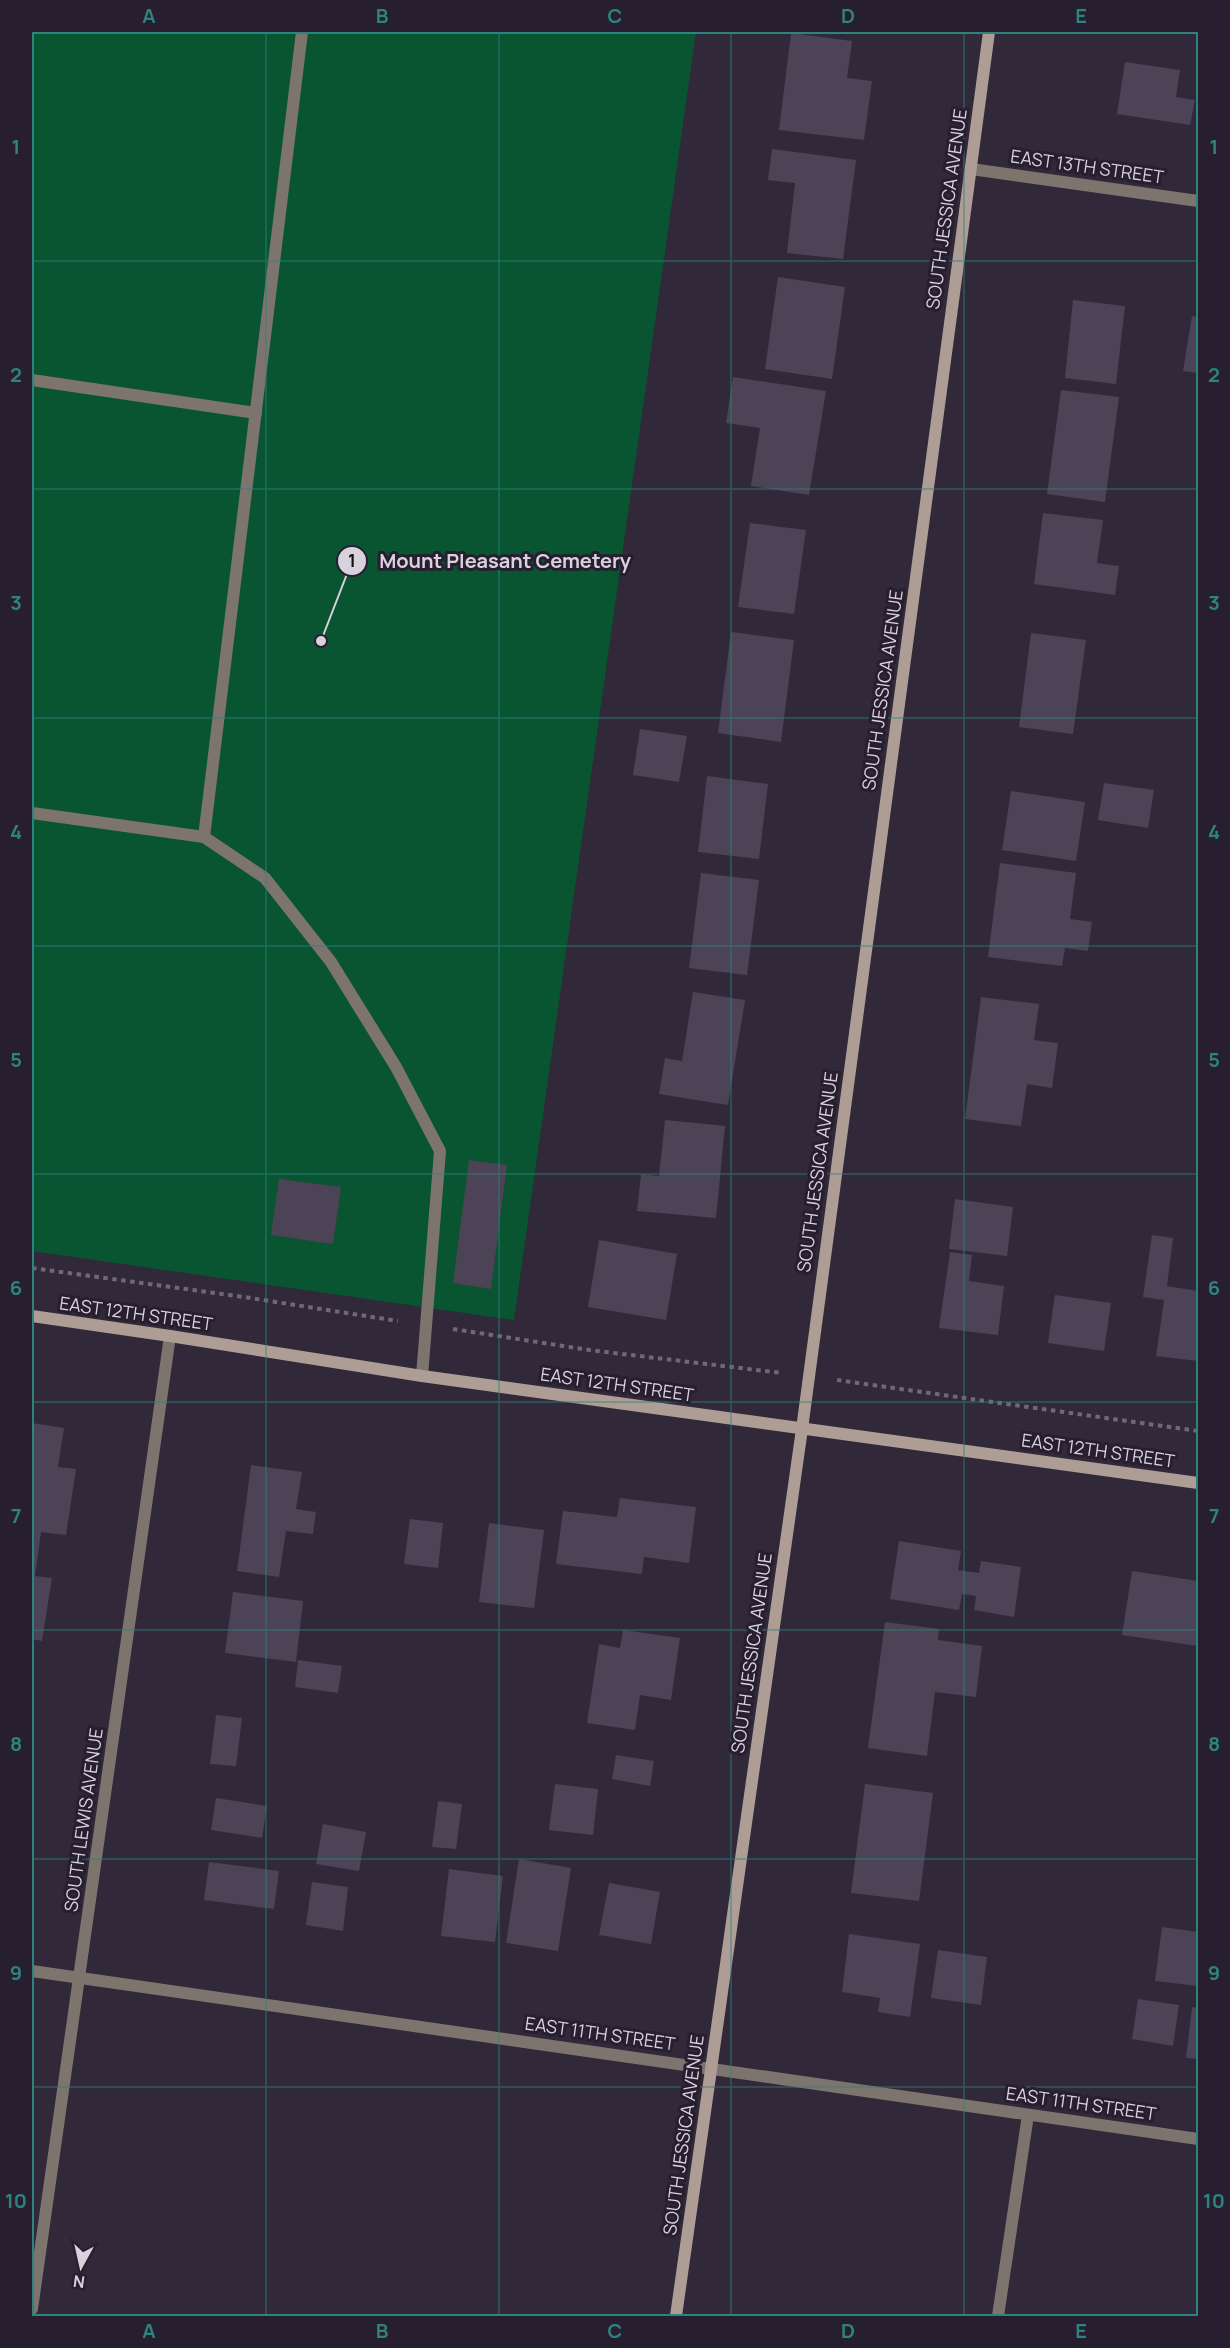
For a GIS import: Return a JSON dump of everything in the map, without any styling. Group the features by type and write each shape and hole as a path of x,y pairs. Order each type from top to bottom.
{"street":[{"path":"204,837 302,32"},
{"name":"SOUTH JESSICA AVENUE","path":"676,2316 802,1429 990,32"},
{"name":"EAST 13TH STREET","path":"971,169 1198,201"},
{"path":"32,380 256,413"},
{"path":"32,813 204,837 265,878 331,962 396,1067 440,1151 422,1376"},
{"name":"EAST 12TH STREET","path":"32,1316 422,1376 1198,1483"},
{"name":"SOUTH LEWIS AVENUE","path":"32,2309 170,1336"},
{"name":"EAST 11TH STREET","path":"32,1971 1198,2139"},
{"path":"998,2316 1028,2115"}],"path":[{"path":"32,1268 244,1297 589,1350 809,1376 1198,1431"}],"green space":[{"path":"32,32 696,32 514,1320 32,1251"}],"building":[{"path":"791,33 852,41 847,78 872,81 864,140 779,130"},
{"path":"1125,62 1180,70 1176,97 1195,100 1190,125 1117,114"},
{"path":"772,149 856,160 843,259 787,253 795,183 768,180"},
{"path":"778,277 845,287 832,379 765,369"},
{"path":"1073,300 1125,306 1116,384 1065,378"},
{"path":"1192,316 1198,317 1198,373 1183,371"},
{"path":"733,377 826,391 809,495 751,486 760,428 726,423"},
{"path":"1061,390 1119,397 1105,502 1047,494"},
{"path":"1043,513 1103,520 1097,563 1119,566 1115,595 1034,584"},
{"path":"750,523 806,530 794,614 738,607"},
{"path":"731,632 794,640 781,742 718,733"},
{"path":"1031,633 1086,640 1073,734 1019,727"},
{"path":"640,729 687,736 679,782 633,775"},
{"path":"707,776 768,784 759,859 698,852"},
{"path":"1104,783 1154,790 1148,828 1098,820"},
{"path":"1011,791 1085,802 1076,861 1002,850"},
{"path":"1000,863 1076,873 1070,919 1092,922 1088,951 1065,948 1062,966 988,957"},
{"path":"701,873 759,880 747,975 689,968"},
{"path":"693,992 745,1000 728,1105 659,1094 665,1058 682,1061"},
{"path":"981,997 1039,1004 1034,1040 1058,1043 1052,1088 1027,1084 1021,1126 965,1119"},
{"path":"665,1120 725,1126 716,1218 637,1211 641,1174 659,1176"},
{"path":"469,1160 507,1165 491,1289 453,1283"},
{"path":"279,1179 341,1187 333,1244 271,1235"},
{"path":"955,1199 1013,1207 1007,1256 949,1249"},
{"path":"1152,1235 1173,1238 1167,1286 1198,1291 1198,1361 1156,1356 1164,1300 1143,1297"},
{"path":"599,1240 677,1254 666,1320 588,1307"},
{"path":"950,1252 972,1255 969,1281 1004,1286 998,1335 939,1328"},
{"path":"1055,1295 1111,1303 1104,1351 1048,1343"},
{"path":"32,1423 64,1428 58,1467 76,1469 66,1535 41,1532 35,1576 52,1578 42,1641 32,1639"},
{"path":"251,1465 302,1472 296,1509 316,1512 313,1534 286,1531 279,1577 237,1571"},
{"path":"620,1498 696,1507 689,1563 644,1557 642,1574 556,1564 563,1511 617,1517"},
{"path":"410,1519 443,1523 438,1568 404,1564"},
{"path":"489,1523 544,1530 534,1608 479,1602"},
{"path":"899,1541 961,1551 958,1570 979,1573 981,1561 1021,1567 1014,1617 974,1610 976,1596 962,1594 959,1610 890,1599"},
{"path":"1132,1571 1198,1581 1198,1646 1122,1635"},
{"path":"233,1592 303,1601 296,1662 225,1653"},
{"path":"885,1622 939,1629 938,1640 982,1646 976,1697 935,1692 927,1756 868,1748"},
{"path":"623,1630 680,1638 671,1700 640,1695 635,1730 587,1723 599,1644 620,1648"},
{"path":"298,1660 342,1666 338,1693 295,1687"},
{"path":"216,1715 242,1718 236,1766 210,1764"},
{"path":"616,1755 654,1761 650,1786 612,1779"},
{"path":"555,1784 598,1789 593,1835 549,1830"},
{"path":"865,1784 933,1793 919,1901 851,1893"},
{"path":"216,1798 267,1806 262,1838 211,1830"},
{"path":"438,1801 462,1804 456,1849 432,1847"},
{"path":"323,1824 366,1832 359,1871 316,1864"},
{"path":"519,1859 571,1868 558,1951 506,1943"},
{"path":"209,1862 279,1871 274,1909 204,1900"},
{"path":"449,1869 503,1876 495,1942 441,1936"},
{"path":"312,1882 348,1887 343,1931 306,1925"},
{"path":"609,1883 660,1892 651,1944 599,1935"},
{"path":"1162,1927 1198,1932 1198,1986 1155,1981"},
{"path":"849,1934 920,1944 910,2017 878,2012 880,1998 842,1992"},
{"path":"938,1950 987,1957 981,2005 931,1998"},
{"path":"1138,1999 1179,2005 1173,2046 1132,2039"},
{"path":"1192,2007 1198,2008 1198,2059 1186,2058"}],"place":[{"name":"Mount Pleasant Cemetery","path":"321,641"}]}
